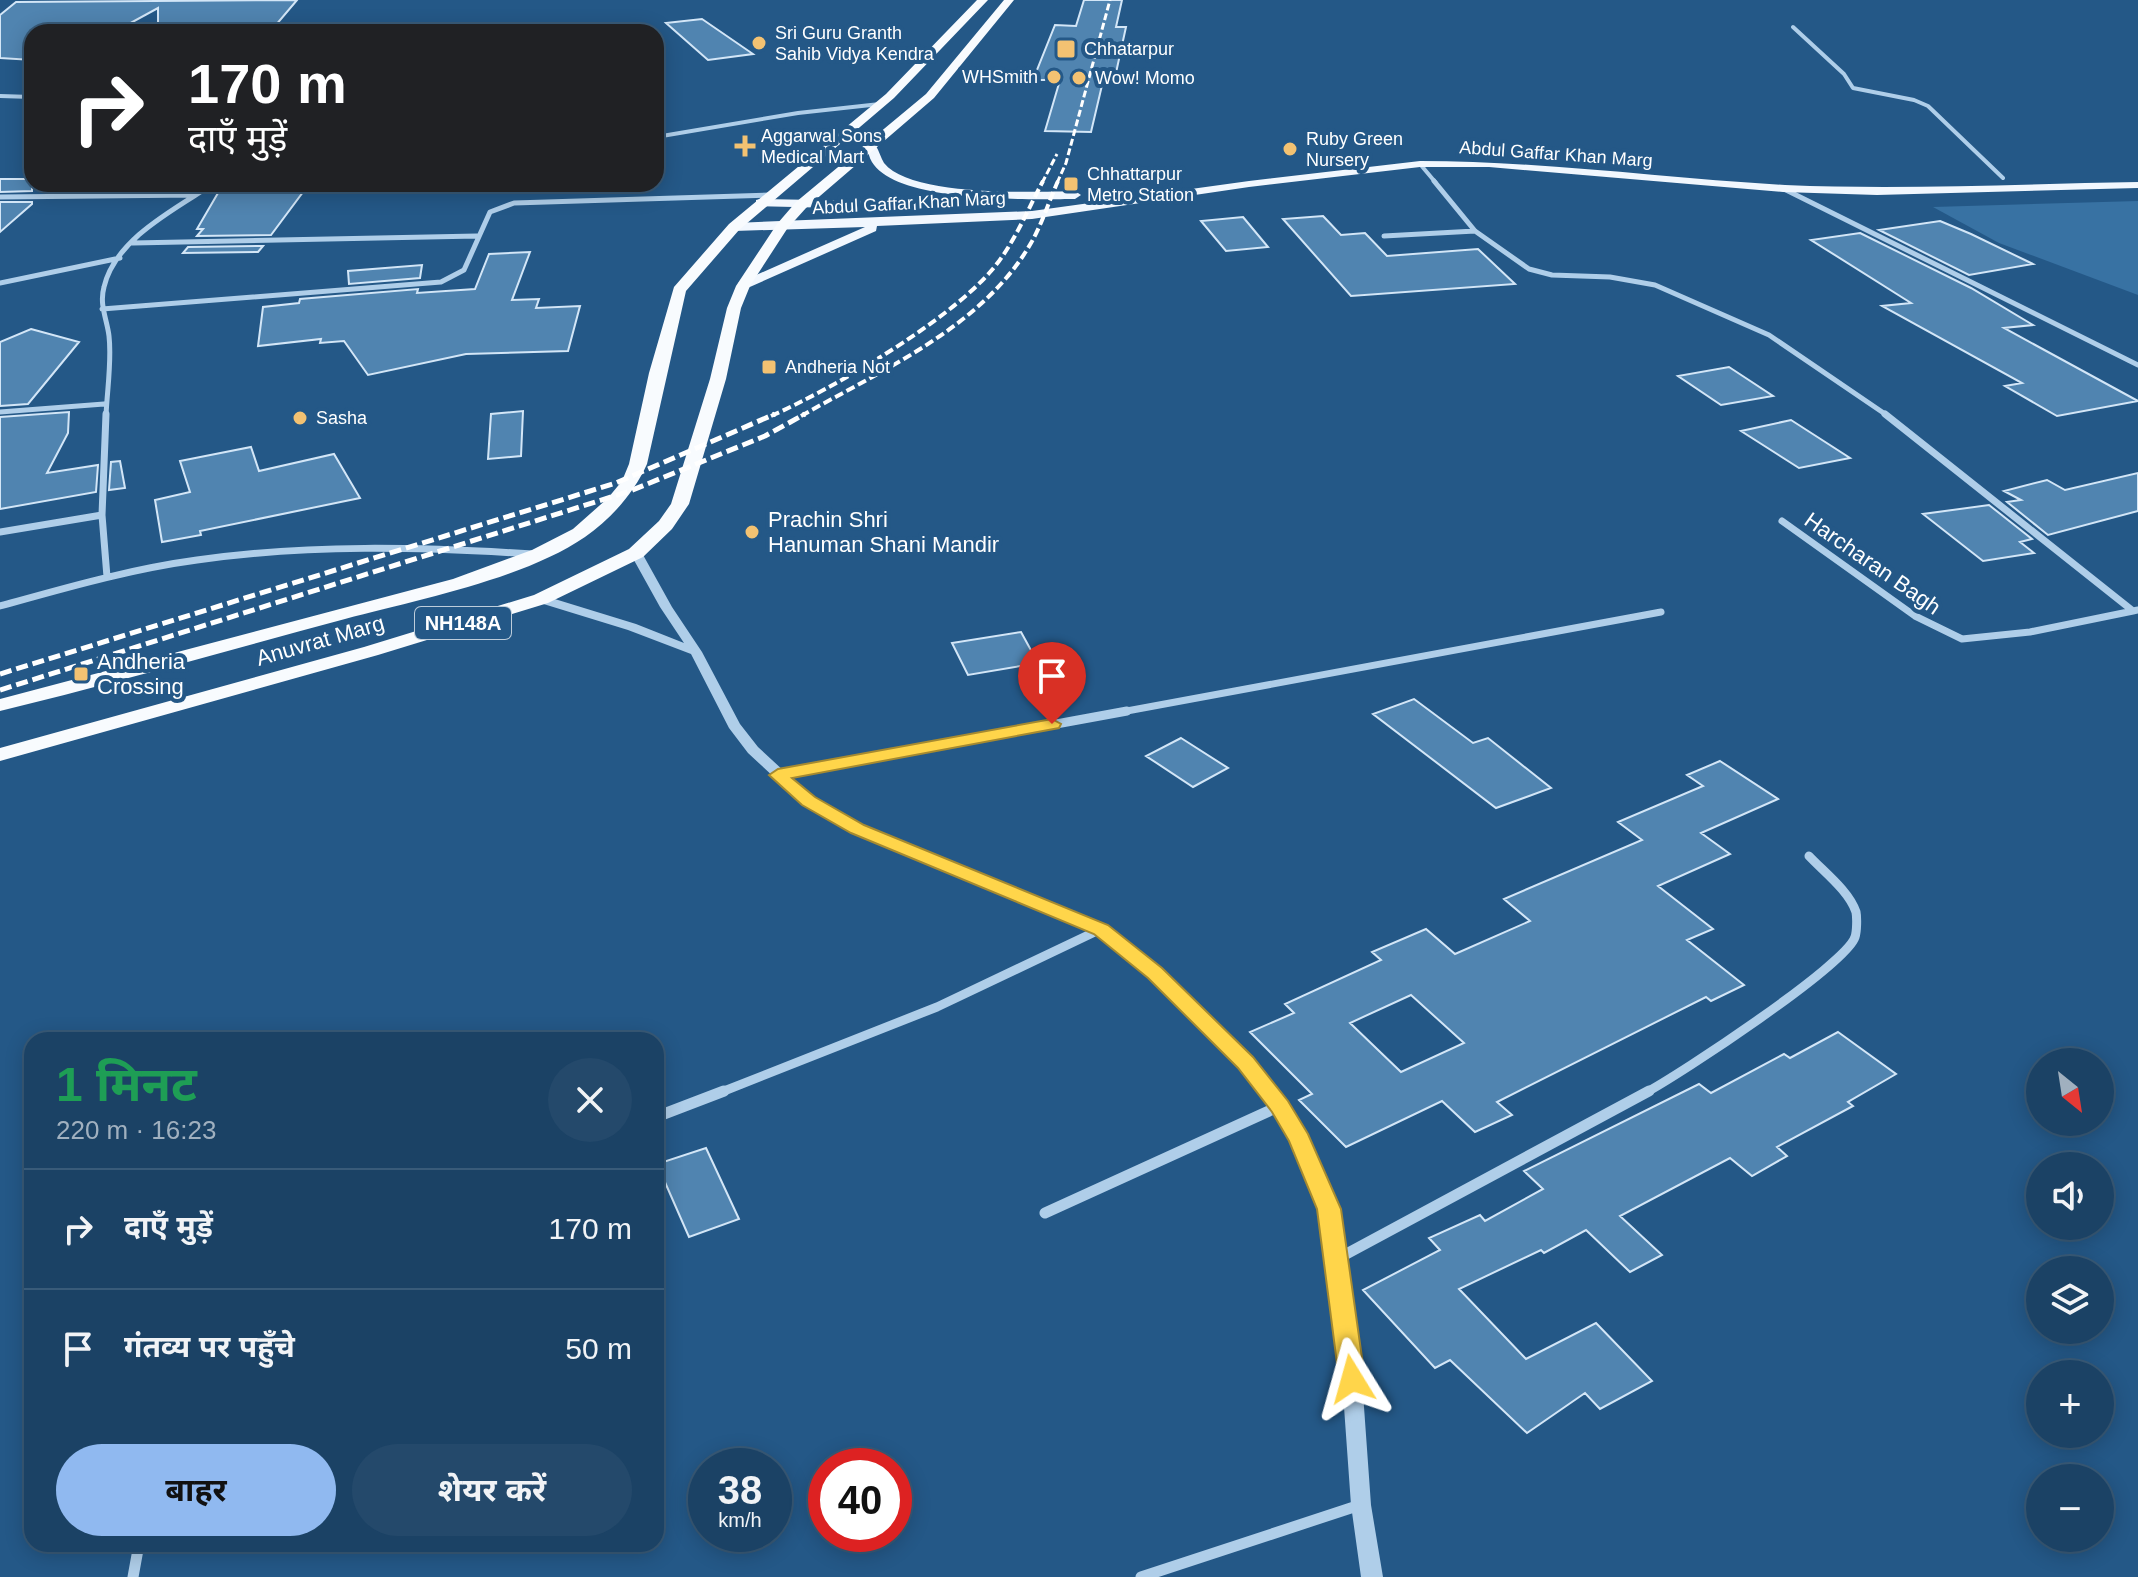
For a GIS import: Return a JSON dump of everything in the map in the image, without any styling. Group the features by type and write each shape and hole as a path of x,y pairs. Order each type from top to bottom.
{"highway":[{"name":"NH148A","path":"734,227 880,104 983,0"},
{"name":"NH148A","path":"801,205 930,96 1009,0"},
{"name":"Anuvrat Marg","path":"0,755 371,651 541,599 636,553 666,525 680,504 718,379 734,308 743,286 782,227 801,205"},
{"name":"Anuvrat Marg","path":"0,705 460,583 539,554 599,519 630,482 638,464 679,290 734,227"}],"main road":[{"path":"872,148 876,162 892,174 936,189 985,194 1075,195"},
{"name":"Abdul Gaffar Khan Marg","path":"765,199 801,205 906,207 1037,202 1382,157 1445,155 1508,156 1697,174 1819,181 2138,174"},
{"name":"Abdul Gaffar Khan Marg","path":"734,227 1032,215 1249,184 1420,164 1489,164 1783,188 1877,191 2138,185"},
{"path":"743,286 886,221"}],"street":[{"path":"1793,27 1844,74 1853,88 1914,100 1928,106 2003,178"},
{"path":"1,97 24,97"},
{"path":"664,136 798,113 880,104"},
{"path":"1420,164 1475,231 1519,263 1539,273 1610,277 1655,285 1769,335 1889,416 2135,611"},
{"path":"1783,188 2138,365"},
{"path":"107,577 102,515 109,335 102,309 104,282 133,243 164,216 200,192"},
{"path":"0,197 197,194"},
{"path":"102,309 441,282 464,270 490,212 514,203 765,199"},
{"path":"1384,236 1475,231"},
{"path":"133,243 477,236"},
{"path":"0,283 120,258"},
{"path":"0,412 104,404"},
{"path":"0,532 102,515"},
{"name":"Harcharan Bagh","path":"1782,521 1915,616 1962,639 1990,638 2135,611"},
{"path":"0,606 107,577 189,562 321,548 379,546 539,554"},
{"path":"636,553 696,652 734,725 753,750 808,801 858,829 1101,929 1155,973 1191,1008 1245,1063 1280,1106 1300,1140 1329,1209 1352,1379 1361,1505 1372,1577"},
{"path":"541,599 632,627 696,652"},
{"path":"778,775 1661,612"},
{"path":"1336,1259 1678,1075 1829,967 1855,938 1856,913 1842,891 1809,856"},
{"path":"664,1114 909,1020 1030,969 1101,929"},
{"path":"1045,1213 1280,1106"},
{"path":"1141,1577 1361,1505"},
{"path":"133,1577 138,1552"}],"shaded area":[{"path":"2138,201 2138,295 1999,243 1933,207"}],"building":[{"path":"297,0 277,24 158,24 158,8 129,24 24,24 24,60 0,58 0,15 16,2"},
{"path":"1084,0 1122,0 1116,27 1126,27 1114,82 1103,81 1091,132 1045,131 1060,80 1033,80 1055,25 1076,26"},
{"path":"702,19 753,54 708,60 666,23"},
{"path":"0,179 24,179 24,191 0,192"},
{"path":"303,192 271,235 197,236 203,229 197,229 218,193"},
{"path":"0,202 32,202 32,204 0,232"},
{"path":"1323,216 1341,235 1365,233 1387,256 1478,249 1515,284 1351,296 1283,219"},
{"path":"1243,217 1268,247 1226,251 1201,221"},
{"path":"1940,221 2033,264 1969,275 1879,230"},
{"path":"1860,233 1971,288 2033,325 2004,328 2138,401 2057,416 2005,386 2022,383 1882,306 1911,303 1811,240"},
{"path":"263,246 258,252 183,253 188,247"},
{"path":"530,252 512,300 539,299 536,308 580,306 568,351 466,354 368,375 344,341 320,343 321,339 258,346 263,307 299,303 300,299 418,289 417,293 475,289 489,254"},
{"path":"422,265 420,278 349,284 348,271"},
{"path":"31,329 79,342 28,404 0,406 0,342"},
{"path":"1729,367 1773,396 1721,405 1678,376"},
{"path":"523,411 521,456 488,459 491,414"},
{"path":"69,412 68,433 47,473 98,465 96,492 0,509 0,417"},
{"path":"1791,420 1850,458 1799,468 1741,431"},
{"path":"251,447 259,471 334,454 360,498 200,531 201,535 162,542 155,500 190,492 180,461"},
{"path":"120,461 125,488 109,490 111,462"},
{"path":"2138,473 2138,511 2048,535 2007,502 2021,500 2004,491 2047,480 2065,490"},
{"path":"1989,505 2032,539 2020,542 2034,553 1983,561 1923,514"},
{"path":"1021,632 1038,663 968,675 952,643"},
{"path":"1414,699 1473,743 1488,738 1551,788 1496,808 1373,714"},
{"path":"1181,738 1228,768 1193,787 1146,756"},
{"path":"1720,761 1778,799 1701,833 1730,854 1658,886 1713,929 1687,940 1744,985 1711,1001 1706,997 1497,1102 1512,1115 1475,1132 1442,1101 1346,1147 1299,1100 1312,1094 1250,1032 1294,1013 1285,1004 1381,960 1372,952 1426,929 1455,954 1530,921 1504,899 1642,840 1618,822 1703,786 1687,775","holes":["1411,995 1464,1043 1401,1072 1350,1023"]},
{"path":"1838,1032 1896,1074 1848,1102 1853,1106 1777,1147 1787,1156 1752,1176 1730,1158 1620,1216 1662,1255 1630,1272 1586,1230 1544,1253 1541,1250 1459,1289 1526,1359 1596,1323 1652,1381 1600,1409 1585,1393 1527,1433 1450,1360 1435,1368 1363,1290 1440,1250 1429,1238 1480,1215 1485,1221 1543,1189 1524,1171 1699,1084 1711,1093 1784,1054 1790,1058"},
{"path":"706,1148 739,1219 689,1237 664,1180 664,1162"}],"railway":[{"path":"1057,183 1066,163 1110,0"},
{"path":"1042,183 1057,154"},
{"path":"771,416 856,372 918,332 971,291 1006,251 1043,181"},
{"path":"801,416 928,344 986,299 1011,273 1031,243 1058,181"},
{"path":"0,674 616,483 775,414"},
{"path":"0,690 630,491 765,436 805,414"}],"place":[{"name":"Sri Guru Granth Sahib Vidya Kendra","path":"759,43"},
{"name":"Chhatarpur","path":"1066,49"},
{"name":"WHSmith","path":"1054,77"},
{"name":"Wow! Momo","path":"1079,78"},
{"name":"Aggarwal Sons Medical Mart","path":"745,146"},
{"name":"Ruby Green Nursery","path":"1290,149"},
{"name":"Chhattarpur Metro Station","path":"1071,184"},
{"name":"Andheria Not","path":"769,367"},
{"name":"Sasha","path":"300,418"},
{"name":"Prachin Shri Hanuman Shani Mandir","path":"752,532"},
{"name":"Andheria Crossing","path":"81,674"}],"route":[{"path":"1052,724 778,775 808,801 858,829 1101,929 1155,973 1245,1063 1280,1106 1300,1140 1329,1209 1352,1379"}]}
